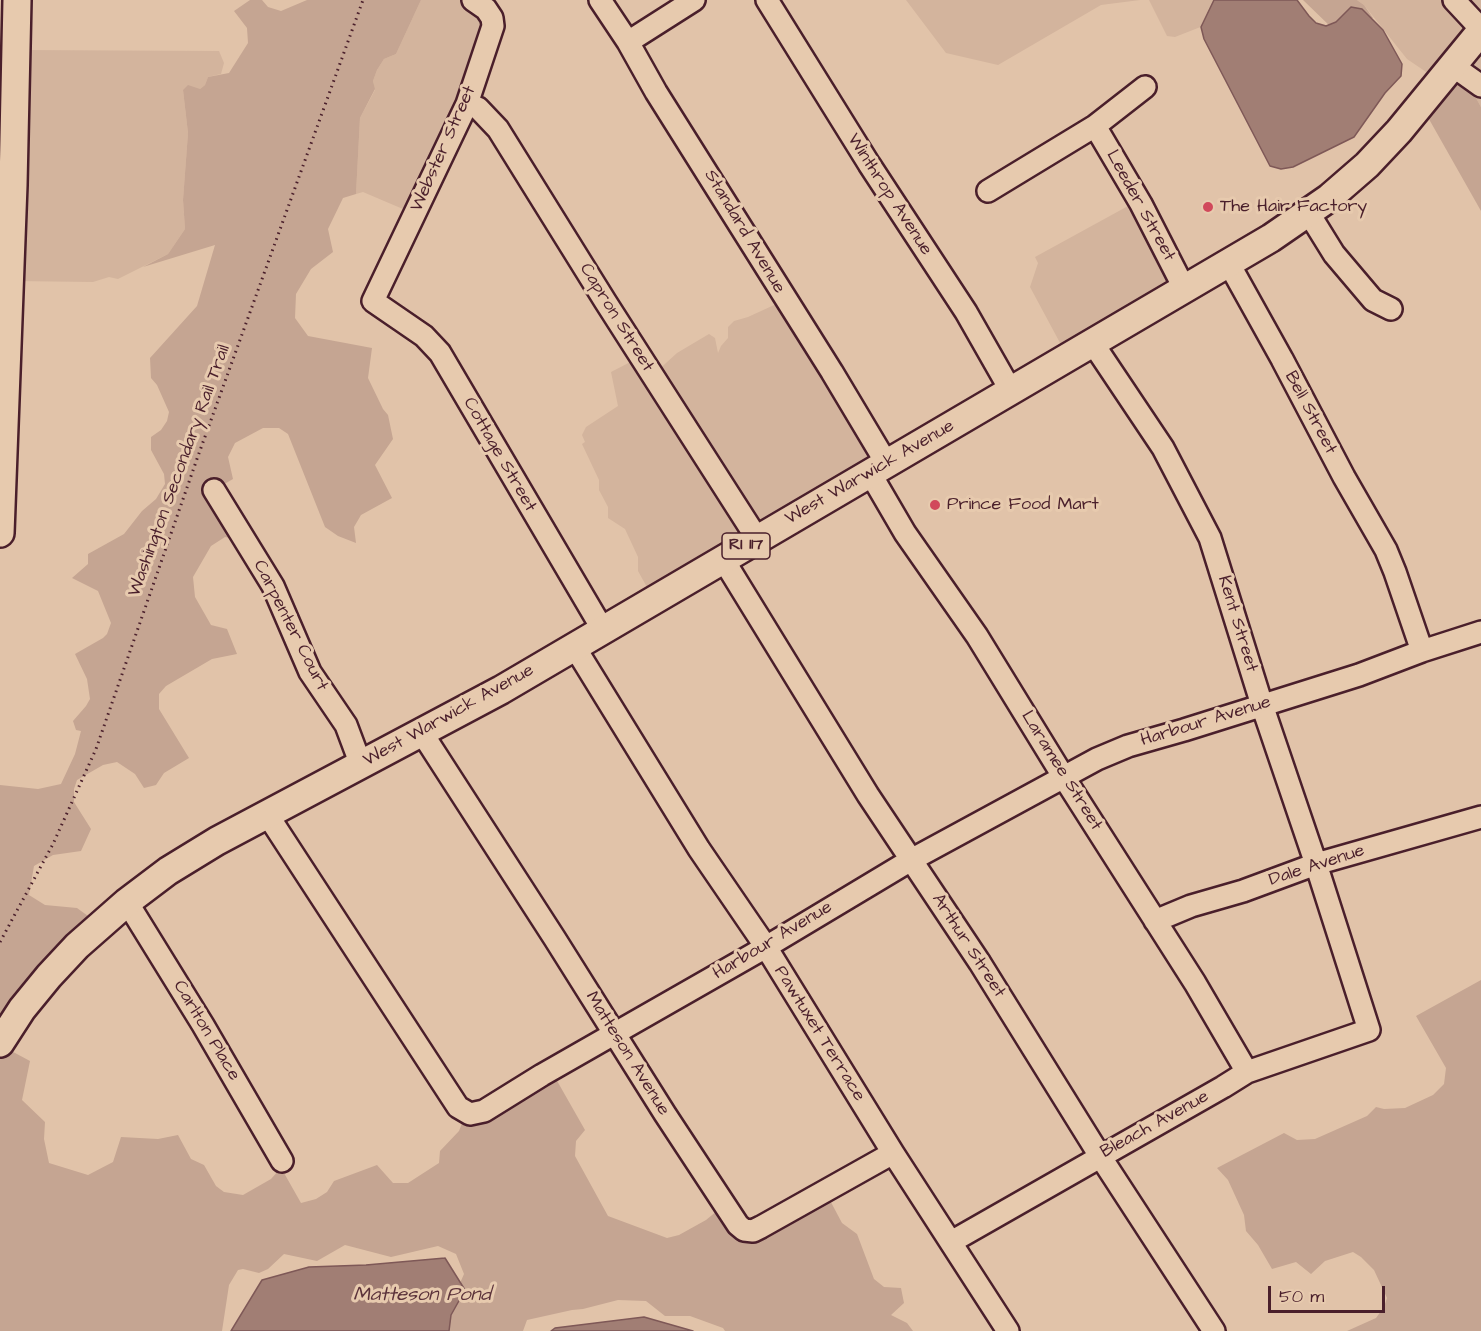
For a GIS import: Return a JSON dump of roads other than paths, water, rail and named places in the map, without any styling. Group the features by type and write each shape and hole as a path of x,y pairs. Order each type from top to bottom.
{"main road":[{"path":"0,533 13,196 17,0"},
{"name":"West Warwick Avenue","path":"0,1043 22,1009 77,946 127,902 178,865 217,841 501,690 1270,238 1329,198 1367,165 1399,131 1481,30"}],"street":[{"name":"Webster Street","path":"373,301 467,104 493,26 492,18 486,9 473,0"},
{"name":"Standard Avenue","path":"600,0 832,372 879,468"},
{"path":"628,42 694,0"},
{"name":"Winthrop Avenue","path":"767,0 868,164 966,312 1011,390"},
{"path":"1454,0 1481,30"},
{"path":"1453,66 1481,86"},
{"path":"988,191 1095,126 1145,87"},
{"name":"Capron Street","path":"467,104 478,108 498,129 758,540"},
{"name":"Leeder Street","path":"1095,126 1141,204 1184,288"},
{"path":"1308,212 1334,254 1373,300 1391,309"},
{"name":"Bell Street","path":"1228,262 1392,565 1422,651"},
{"name":"Cottage Street","path":"373,301 424,336 440,353 603,630"},
{"name":"Kent Street","path":"1092,342 1163,448 1210,538 1262,705 1369,1030"},
{"name":"Laramee Street","path":"879,468 905,533 977,636 1226,1033 1247,1072"},
{"name":"Carpenter Court","path":"214,490 273,586 310,672 346,725 361,765"},
{"name":"Arthur Street","path":"723,559 868,795 980,963 1100,1156 1215,1331"},
{"name":"Harbour Avenue","path":"267,814 458,1107 470,1114 484,1111 911,860 1063,776 1128,746 1359,675 1481,632"},
{"name":"Pawtuxet Terrace","path":"574,646 699,849 766,947 893,1153 1008,1331"},
{"name":"Matteson Avenue","path":"422,733 714,1191 738,1225 744,1230 753,1231 893,1153"},
{"name":"Dale Avenue","path":"1155,921 1191,906 1243,891 1316,864 1481,817"},
{"name":"Carlton Place","path":"127,902 203,1025 282,1161"},
{"name":"Bleach Avenue","path":"951,1242 1247,1072 1369,1030"}],"water":[{"path":"1214,0 1297,0 1316,23 1326,26 1336,22 1351,7 1362,9 1383,30 1402,64 1401,76 1385,93 1354,137 1293,167 1281,169 1270,166 1204,39 1201,27"},
{"name":"Matteson Pond","path":"445,1258 465,1290 451,1315 449,1331 231,1331 262,1280 309,1267"},
{"path":"644,1317 693,1331 551,1331 555,1328"}],"place":[{"name":"The Hair Factory","path":"1208,207"},
{"name":"Prince Food Mart","path":"935,505"}]}
